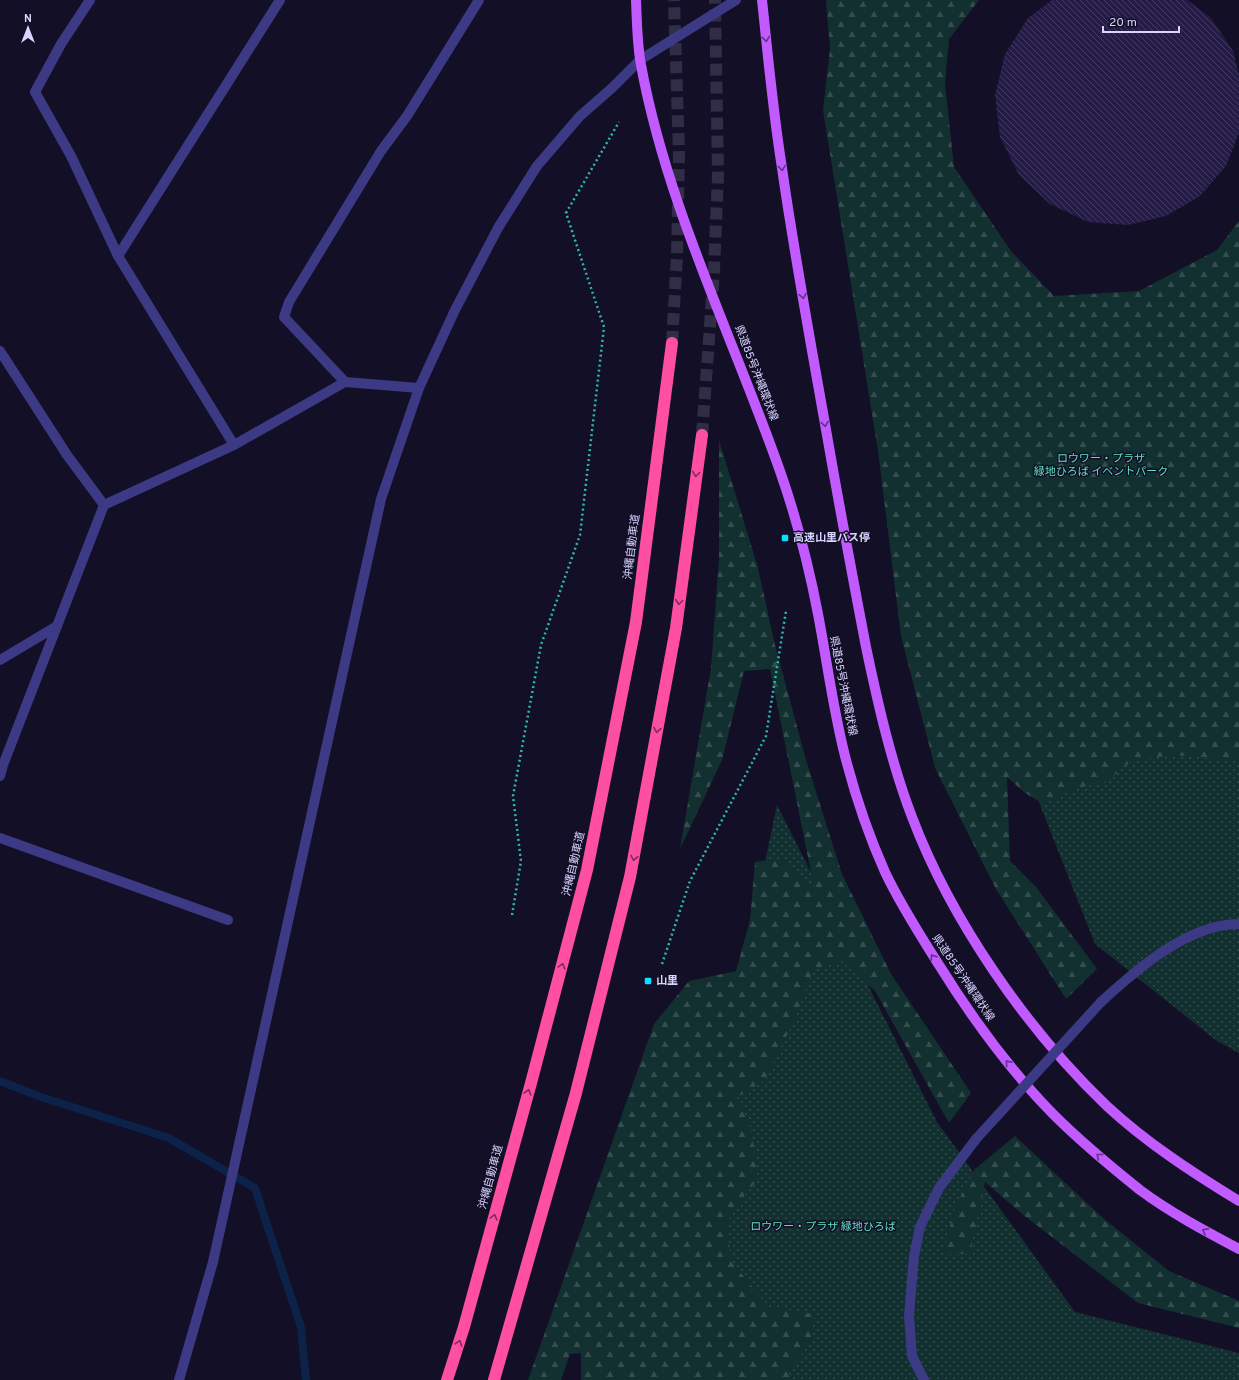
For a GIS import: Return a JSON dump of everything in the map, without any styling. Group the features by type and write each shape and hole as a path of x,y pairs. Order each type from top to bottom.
{"highway":[{"name":"沖縄自動車道","path":"447,1380 464,1327 531,1083 587,870 636,622 672,344"},
{"path":"494,1380 576,1093 630,877 676,628 702,435"}],"main road":[{"name":"県道85号沖縄環状線","path":"636,0 640,60 656,132 693,246 768,439 798,528 818,614 834,707 844,753 856,796 871,839 892,886 902,906 961,1001 1004,1059 1052,1113 1094,1152 1142,1191 1185,1220 1239,1249"},
{"path":"762,0 781,166 851,572 882,720 911,816 927,853 968,931 993,969 1047,1042 1109,1107 1140,1134 1174,1159 1239,1201"}],"street":[{"path":"90,0 61,44 35,92 71,156 118,256 234,445"},
{"path":"118,256 280,0"},
{"path":"345,382 284,317 288,302 381,151 407,116 479,0"},
{"path":"179,1380 213,1262 381,499 418,388 455,310 498,228 537,166 580,116 612,88 640,60 736,0"},
{"path":"0,351 67,455 104,504"},
{"path":"0,776 1,766 104,504 234,445 345,382 418,388"},
{"path":"0,660 57,626"},
{"path":"0,838 228,920"},
{"path":"924,1380 912,1356 909,1316 914,1256 920,1227 939,1188 976,1139 1101,1002 1140,969 1174,946 1204,930 1239,924"}],"path":[{"path":"512,916 521,860 513,796 541,645 580,535 604,327 566,213 619,122"},
{"path":"662,964 690,882 766,736 786,611"}],"green space":[{"path":"826,0 979,0 949,39 945,84 954,167 1011,251 1054,296 1139,291 1217,250 1239,221 1239,759 1232,760 1174,755 1133,760 1104,783 1076,788 1044,804 1025,793 1007,777 1010,861 1036,887 1097,969 1066,999 996,889 935,768 901,636 878,451 823,110 830,49"},
{"name":"ロウワー・プラザ 緑地ひろば イベントパーク","path":"1239,280 1239,1053 1217,1041 1095,944 1023,762"},
{"path":"719,440 758,568 775,645 806,760 842,874 891,974 971,1093 949,1123 875,991 841,961 813,970 795,1019 765,1080 737,1097 751,1127 758,1179 737,1205 727,1224 731,1261 769,1307 815,1314 811,1341 789,1373 792,1380 581,1380 581,1353 570,1354 561,1380 528,1380 654,1024 689,981 736,971 750,920 755,862 783,858 814,887 770,669 744,671 722,760 680,849 711,668 719,559"},
{"name":"ロウワー・プラザ 緑地ひろば","path":"777,805 937,1122 1075,1312 1239,1353 1239,1380 607,1380 729,1032"},
{"path":"1015,1136 1104,1219 1169,1271 1239,1301 1239,1328 1138,1303 1022,1214 985,1182 970,1254 943,1254 955,1207 975,1169"}],"building":[{"path":"1052,0 1187,0 1211,18 1233,51 1239,75 1239,133 1226,166 1200,196 1166,216 1128,225 1088,222 1050,204 1019,175 1000,137 995,95 1005,54 1028,18"}],"waterway":[{"path":"0,1081 41,1097 169,1138 255,1188 301,1327 306,1380"}],"tunnel":[{"path":"672,343 677,255 679,155 674,0"},
{"path":"702,435 714,271 718,175 715,0"}],"place":[{"name":"高速山里バス停","path":"785,538"},
{"name":"山里","path":"648,981"}]}
